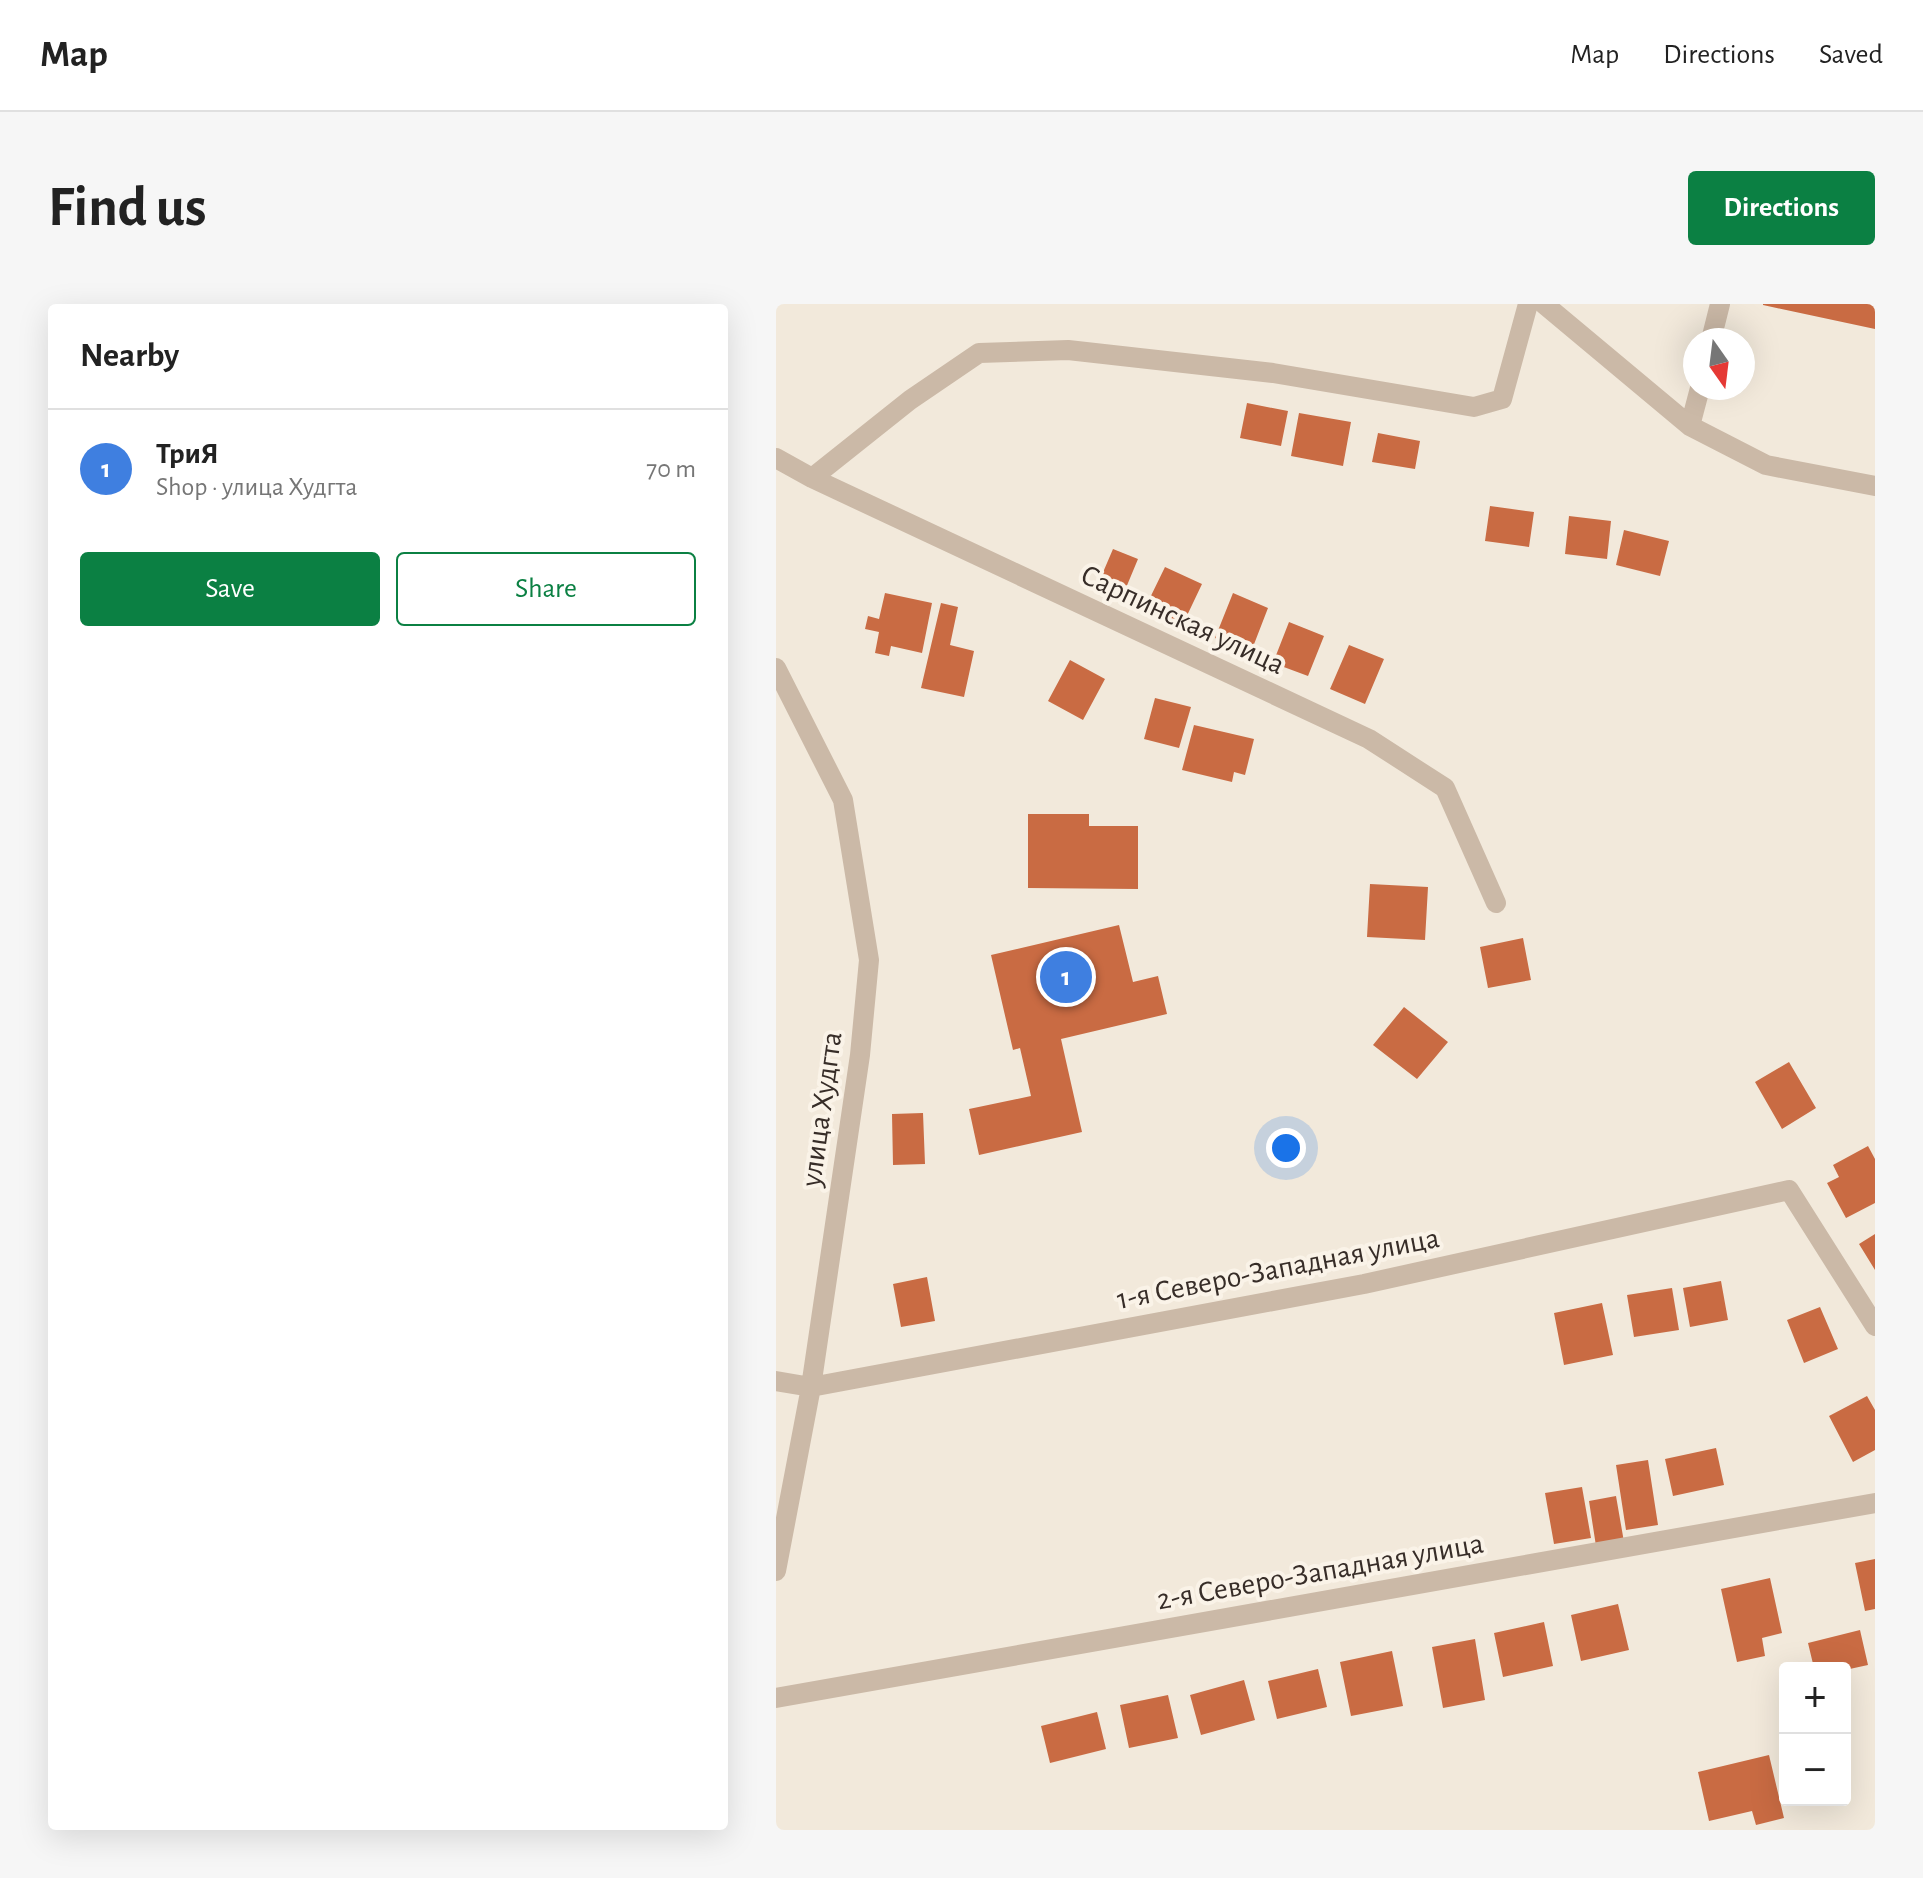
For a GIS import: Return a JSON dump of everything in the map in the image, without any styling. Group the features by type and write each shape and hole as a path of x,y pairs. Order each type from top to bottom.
{"street":[{"path":"812,478 910,400 979,353 1068,350 1273,373 1474,407 1502,399 1528,304"},
{"path":"1544,304 1690,426 1766,465 1875,486"},
{"path":"1714,328 1720,304"},
{"path":"1690,426 1697,400"},
{"name":"Сарпинская улица","path":"776,458 812,478 1369,739 1445,788 1496,903"},
{"name":"улица Худгта","path":"776,668 843,800 869,960 860,1055 811,1387 776,1571"},
{"name":"1-я Северо-Западная улица","path":"776,1381 811,1387 1364,1284 1789,1190 1875,1326"},
{"name":"2-я Северо-Западная улица","path":"776,1698 1875,1503"}],"building":[{"path":"1875,304 1875,329 1763,305"},
{"path":"1247,403 1288,411 1281,446 1240,438"},
{"path":"1299,413 1351,422 1343,466 1291,456"},
{"path":"1378,433 1420,441 1415,469 1372,462"},
{"path":"1490,506 1534,512 1529,547 1485,541"},
{"path":"1569,516 1611,521 1607,559 1565,554"},
{"path":"1624,530 1669,541 1660,576 1616,565"},
{"path":"1113,549 1138,559 1123,595 1098,584"},
{"path":"1165,567 1202,584 1183,624 1146,606"},
{"path":"885,593 932,603 922,653 891,646 889,656 875,653 879,632 865,629 868,616 879,619"},
{"path":"1233,593 1268,608 1251,652 1215,638"},
{"path":"941,603 958,607 950,645 974,651 964,697 921,688"},
{"path":"1289,622 1324,636 1308,676 1273,663"},
{"path":"1349,645 1384,659 1365,704 1330,689"},
{"path":"1070,660 1105,679 1083,720 1048,701"},
{"path":"1155,698 1191,707 1179,748 1144,739"},
{"path":"1194,725 1254,739 1245,775 1234,772 1232,782 1182,770"},
{"path":"1028,814 1089,814 1089,826 1138,826 1138,889 1028,888"},
{"path":"1370,884 1428,887 1425,940 1367,937"},
{"path":"1119,925 1133,982 1158,976 1167,1014 1061,1039 1082,1132 979,1155 969,1109 1031,1096 1020,1048 1013,1050 991,955"},
{"path":"1523,938 1531,980 1488,988 1480,947"},
{"path":"1404,1007 1448,1042 1417,1079 1373,1045"},
{"path":"1789,1062 1816,1108 1782,1129 1755,1082"},
{"path":"923,1113 925,1164 893,1165 892,1114"},
{"path":"1868,1146 1875,1159 1875,1203 1846,1218 1827,1183 1839,1177 1833,1165"},
{"path":"1875,1234 1875,1270 1859,1244"},
{"path":"927,1277 935,1321 901,1327 893,1284"},
{"path":"1721,1281 1728,1320 1690,1327 1683,1288"},
{"path":"1672,1288 1679,1330 1634,1337 1627,1295"},
{"path":"1602,1303 1613,1355 1564,1365 1554,1313"},
{"path":"1820,1307 1838,1349 1804,1363 1787,1320"},
{"path":"1867,1396 1875,1410 1875,1450 1853,1462 1829,1416"},
{"path":"1716,1448 1724,1485 1673,1496 1665,1459"},
{"path":"1648,1460 1658,1525 1626,1530 1616,1465"},
{"path":"1582,1487 1591,1538 1554,1544 1545,1493"},
{"path":"1616,1496 1624,1542 1596,1546 1589,1501"},
{"path":"1875,1559 1875,1609 1865,1611 1855,1563"},
{"path":"1770,1578 1782,1633 1762,1638 1765,1656 1737,1662 1721,1589"},
{"path":"1618,1604 1629,1650 1581,1661 1571,1615"},
{"path":"1544,1622 1553,1666 1503,1677 1494,1633"},
{"path":"1860,1630 1868,1665 1851,1669 1851,1662 1813,1662 1808,1643"},
{"path":"1475,1639 1485,1700 1443,1708 1432,1647"},
{"path":"1392,1651 1403,1706 1351,1716 1340,1662"},
{"path":"1318,1669 1327,1707 1277,1719 1268,1681"},
{"path":"1244,1680 1255,1720 1201,1735 1190,1695"},
{"path":"1168,1695 1178,1738 1129,1748 1120,1705"},
{"path":"1097,1712 1106,1749 1050,1763 1041,1726"},
{"path":"1769,1755 1784,1818 1756,1825 1752,1811 1709,1821 1698,1772"}],"place":[{"name":"ТриЯ","path":"1066,977"}]}
